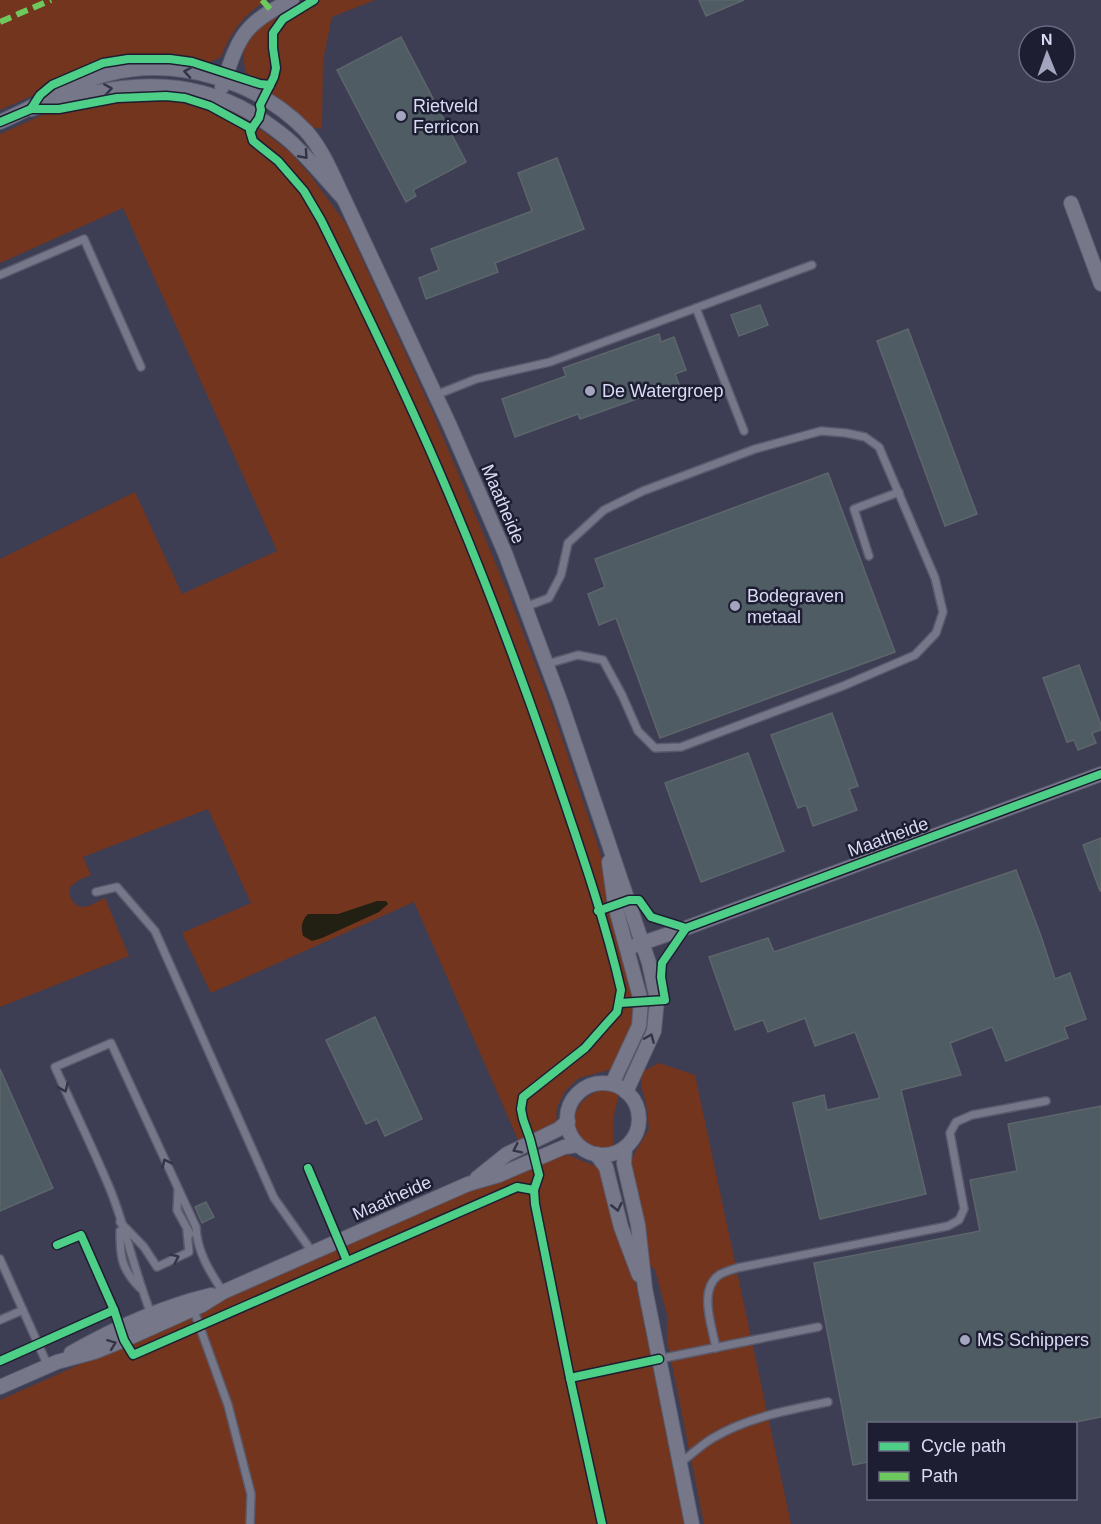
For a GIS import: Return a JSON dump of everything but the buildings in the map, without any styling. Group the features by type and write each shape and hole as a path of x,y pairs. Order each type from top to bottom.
{"street":[{"path":"218,98 239,41 253,23 271,10 292,0"},
{"name":"Maatheide","path":"0,123 97,78 127,69 182,70 224,80 247,90 281,110 307,132 327,162 436,395 496,533 547,664 643,943 656,989 654,1030 626,1092"},
{"name":"Maatheide","path":"31,109 80,94 128,86 171,86 218,98 242,107 289,140 344,199"},
{"path":"1071,203 1101,284"},
{"name":"Maatheide","path":"628,948 1101,774"},
{"name":"Maatheide","path":"605,834 615,905 640,992 639,1026 612,1084"},
{"path":"600,1083 612,1084 626,1092 638,1110 639,1120 637,1131 625,1148 606,1155 596,1154 578,1145 572,1137 568,1120 571,1103 578,1093 588,1086 600,1083"},
{"path":"468,1184 507,1154 559,1129 568,1120"},
{"name":"Maatheide","path":"0,1387 52,1364 94,1352 154,1320 224,1292 468,1184 564,1148 578,1145"},
{"path":"625,1148 624,1164 638,1225 645,1288 692,1524"},
{"path":"596,1154 606,1167 621,1227 645,1288"}],"lane":[{"path":"0,275 84,239 141,368"},
{"path":"436,395 476,379 550,362 812,265"},
{"path":"696,308 744,431"},
{"path":"525,607 549,598 561,576 568,543 604,510 643,490 766,445 821,431 865,437 879,447 935,578 944,612 936,633 915,655 837,688 681,747 655,748 638,731 603,660 578,655 547,664"},
{"path":"868,556 854,509 899,492"},
{"path":"96,891 117,887 155,931 273,1198 314,1252"},
{"path":"154,1320 141,1289 129,1277 120,1256 120,1222 111,1191 55,1067 111,1043 196,1227 196,1239"},
{"path":"716,1348 706,1293 720,1274 737,1268 954,1223 959,1220 964,1209 950,1133 956,1122 972,1115 1046,1101"},
{"path":"120,1222 144,1247 157,1267 189,1252 187,1231 177,1210 178,1190"},
{"path":"187,1231 196,1239 210,1270 224,1292"},
{"path":"0,1259 23,1310 52,1364"},
{"path":"191,1305 228,1405 251,1494 250,1524"},
{"path":"0,1320 23,1310"},
{"path":"659,1359 818,1327"},
{"path":"680,1463 712,1438 737,1426 769,1415 828,1402"}],"shaded area":[{"path":"0,0 267,0 239,24 221,57 206,64 162,58 109,62 0,110"},
{"path":"310,0 375,0 332,17 323,60 322,129 311,127 255,89 248,80 244,57 246,45 263,25"},
{"path":"171,94 195,99 238,114 268,135 291,153 346,224 433,413 508,593 552,708 600,852 610,907 637,997 635,1025 617,1061 609,1070 579,1078 565,1091 557,1107 556,1126 519,1142 414,902 211,993 182,933 251,903 208,809 83,857 91,875 70,887 71,899 80,907 89,906 105,898 129,956 0,1007 0,559 135,492 182,594 277,551 123,208 0,263 0,134 67,104 128,95"},
{"path":"377,901 386,901 388,904 379,912 322,938 312,941 303,936 302,924 308,914 338,914"},
{"path":"659,1063 695,1075 791,1524 704,1524 667,1340 667,1315 655,1270 649,1265 647,1240 630,1169 633,1156 649,1129 646,1103 641,1086 642,1072"},
{"path":"599,1091 619,1094 613,1120 613,1148 599,1148 588,1144 580,1137 576,1127 575,1117 579,1107 586,1098"},
{"path":"568,1155 600,1168 635,1279 684,1524 0,1524 0,1400 522,1167 551,1157"}],"marked path":[{"path":"0,22 51,0"},
{"path":"262,0 271,10"}],"cycle path":[{"path":"314,0 283,19 273,33 276,68 260,105 259,118 250,131 253,141 278,161 304,191 321,220 428,445 503,629 531,706 592,886 621,990 617,1012 585,1048 523,1097 521,1109 539,1175 534,1190 535,1204 602,1524"},
{"path":"31,109 40,95 52,85 103,63 128,59 170,59 192,62 260,84 270,85"},
{"path":"0,122 31,109 59,109 117,98 166,96 185,98 210,106 252,129"},
{"path":"686,928 1101,774"},
{"path":"598,911 629,900 639,900 651,917 686,928 662,963 661,977 665,1000 620,1003"},
{"path":"308,1168 347,1261"},
{"path":"0,1361 114,1310 124,1340 133,1355 517,1187 534,1190"},
{"path":"57,1245 81,1235 114,1310"},
{"path":"570,1378 659,1359"}],"place":[{"name":"Rietveld Ferricon","path":"401,116"},
{"name":"De Watergroep","path":"590,391"},
{"name":"Bodegraven metaal","path":"735,606"},
{"name":"MS Schippers","path":"965,1340"}]}
